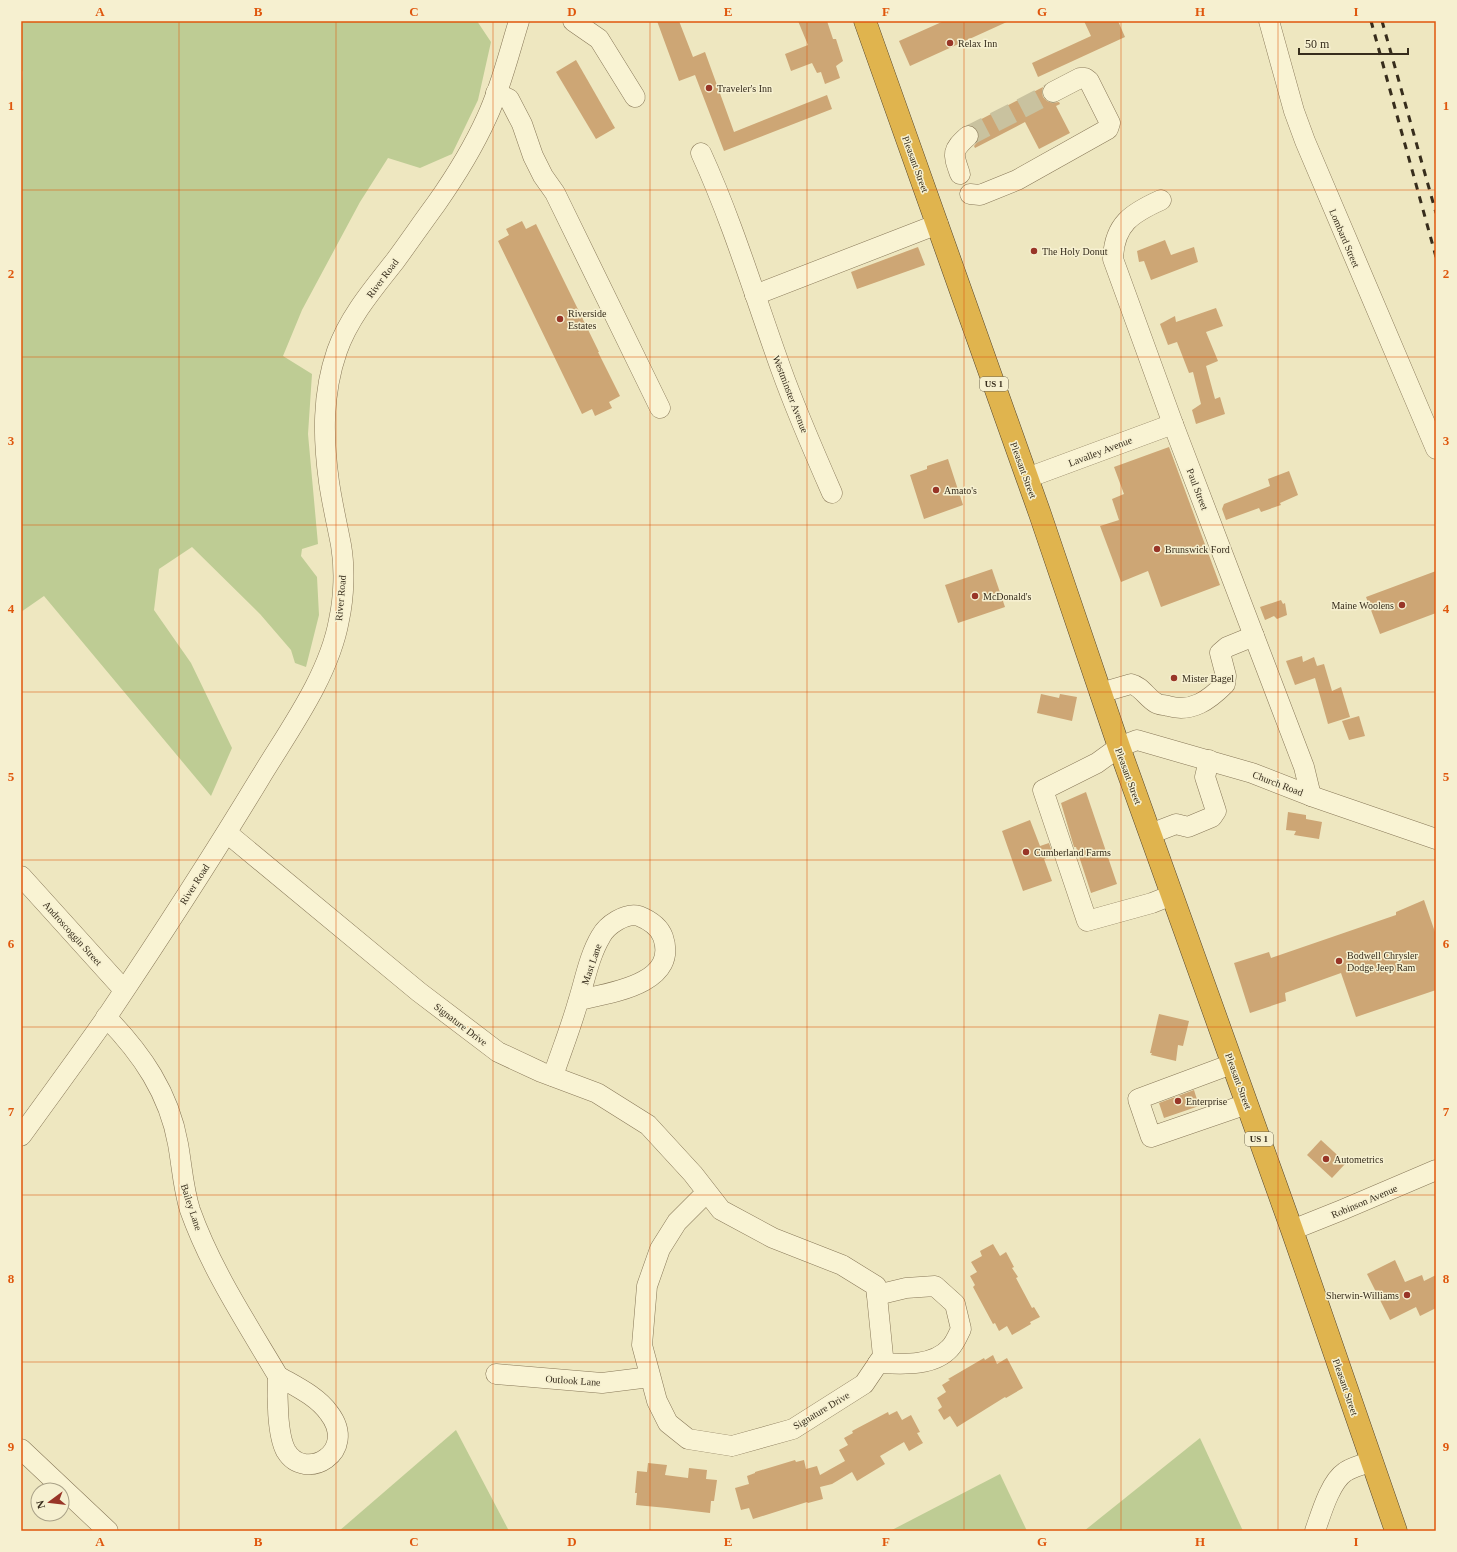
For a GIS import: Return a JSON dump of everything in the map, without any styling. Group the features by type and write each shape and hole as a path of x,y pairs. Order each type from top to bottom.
{"highway":[{"name":"Pleasant Street","path":"865,21 1027,478 1119,747 1292,1230 1396,1531"}],"street":[{"name":"River Road","path":"21,1136 106,1017 168,924 226,833 312,690 330,653 340,618 343,582 342,548 329,483 325,447 324,413 328,380 338,348 358,310 455,176 488,116 519,21"},
{"path":"573,21 599,39 635,97"},
{"name":"Lombard Street","path":"1269,21 1304,141 1436,449"},
{"path":"970,194 980,194 1017,180 1108,129 1110,123 1089,81 1085,78 1080,78 1053,92"},
{"path":"496,93 509,99 519,118 542,176 555,193 660,408"},
{"path":"960,174 954,158 955,150 968,136"},
{"name":"Westminster Avenue","path":"701,153 727,216 787,384 832,493"},
{"name":"Paul Street","path":"1161,200 1143,208 1127,220 1118,232 1113,246 1113,259 1173,424 1304,767 1311,796"},
{"path":"755,295 938,224"},
{"name":"Lavalley Avenue","path":"1027,478 1173,424"},
{"path":"1100,693 1131,684 1135,685 1157,704 1174,708 1188,708 1203,703 1226,684 1226,676 1220,653 1227,647 1254,636"},
{"name":"Church Road","path":"1172,895 1152,903 1087,921 1043,790 1097,763 1119,747 1137,740 1252,773 1311,796 1436,839"},
{"path":"1150,834 1176,824 1188,826 1212,818 1216,811 1205,777 1209,760"},
{"name":"Signature Drive","path":"226,833 419,992 498,1052 597,1094 648,1125 693,1174 707,1192 721,1210 773,1238 842,1264 876,1286 883,1356 864,1384 793,1429 732,1446 688,1439 668,1423 657,1401 642,1345 648,1286 660,1249 677,1222 707,1192"},
{"name":"Androscoggin Street","path":"21,876 124,990"},
{"name":"Mast Lane","path":"553,1076 594,951 601,935 609,925 620,919 635,915 650,920 661,932 666,947 661,967 647,979 625,990 579,1000"},
{"name":"Bailey Lane","path":"106,1017 136,1051 163,1094 170,1110 178,1144 182,1178 190,1210 226,1288 278,1376"},
{"path":"1232,1064 1138,1099 1151,1137 1247,1104"},
{"name":"Robinson Avenue","path":"1292,1230 1436,1170"},
{"path":"877,1296 906,1288 935,1286 955,1304 961,1329 951,1348 937,1358 911,1364 878,1363"},
{"name":"Outlook Lane","path":"496,1374 602,1383 650,1377"},
{"path":"21,1449 108,1531"},
{"path":"1315,1531 1330,1492 1340,1476 1345,1472 1371,1461"}],"green space":[{"path":"21,21 477,21 491,42 478,100 452,154 420,168 388,158 360,202 302,310 283,356 312,374 308,434 318,544 302,549 301,556 317,577 319,615 306,667 295,663 291,650 260,614 192,547 159,569 154,610 191,663 232,748 211,796 44,596 21,612 21,98 23,72 21,68"},
{"path":"456,1430 509,1531 339,1531"},
{"path":"1200,1438 1243,1531 1084,1531"},
{"path":"1000,1474 1027,1531 890,1531"}],"building":[{"name":"Traveler's Inn","path":"657,21 679,21 693,57 705,52 734,132 827,95 832,109 724,151 695,75 679,81"},
{"name":"Traveler's Inn","path":"798,21 827,21 833,39 836,39 843,61 836,66 840,78 825,84 821,72 817,73 812,63 791,71 785,54 808,45"},
{"path":"944,21 1009,21 910,66 899,41"},
{"path":"1084,21 1118,21 1125,37 1038,77 1032,63 1091,36"},
{"path":"576,60 615,128 596,139 556,72"},
{"path":"1043,87 1043,97 1047,101 1052,103 1059,102 1060,104 1056,106 1070,133 1039,149 1025,122 975,148 974,146 979,140 979,134 976,128 970,125"},
{"name":"Riverside Estates","path":"522,221 526,229 536,224 620,396 609,402 612,408 595,416 592,409 582,414 498,241 509,235 506,229"},
{"path":"1165,240 1171,255 1194,247 1198,262 1151,280 1144,261 1139,262 1137,251"},
{"path":"918,247 925,265 857,289 851,272"},
{"path":"1216,308 1223,326 1206,332 1218,361 1206,366 1215,399 1220,397 1225,414 1196,424 1192,410 1201,404 1193,372 1189,373 1177,342 1168,345 1160,324 1175,316 1176,322"},
{"name":"Brunswick Ford","path":"1169,447 1220,585 1161,607 1148,571 1121,582 1100,526 1119,520 1112,499 1124,494 1114,467"},
{"name":"Amato's","path":"948,459 963,505 924,519 910,475 927,469 927,466"},
{"path":"1289,471 1298,495 1280,503 1281,505 1261,512 1259,508 1226,520 1222,509 1224,504 1270,486 1268,479"},
{"name":"McDonald's","path":"992,569 1005,607 958,623 945,585"},
{"name":"Maine Woolens","path":"1436,571 1436,613 1380,634 1366,597"},
{"path":"1281,600 1283,604 1285,603 1287,615 1277,619 1274,616 1265,620 1260,607"},
{"path":"1302,656 1303,662 1314,657 1317,666 1324,664 1332,691 1341,687 1350,717 1328,724 1315,678 1295,685 1286,661"},
{"path":"1041,694 1059,698 1060,694 1077,697 1072,721 1037,713"},
{"path":"1359,716 1365,736 1349,740 1342,721"},
{"name":"Cumberland Farms","path":"1086,792 1117,884 1091,893 1076,847 1074,847 1061,803"},
{"path":"1288,812 1306,815 1306,819 1322,822 1319,839 1294,835 1296,831 1286,830"},
{"name":"Cumberland Farms","path":"1030,820 1040,846 1049,843 1053,855 1044,859 1052,881 1023,891 1002,831"},
{"name":"Bodwell Chrysler Dodge Jeep Ram","path":"1424,900 1436,935 1436,990 1356,1017 1341,973 1285,993 1286,1001 1250,1013 1234,963 1269,952 1271,958 1396,915 1396,912"},
{"path":"1159,1014 1189,1021 1183,1046 1178,1045 1176,1061 1151,1055 1152,1053 1150,1053"},
{"name":"Enterprise","path":"1194,1090 1199,1106 1164,1118 1159,1103"},
{"name":"Autometrics","path":"1321,1140 1346,1163 1332,1178 1307,1155"},
{"path":"993,1244 1000,1256 1006,1252 1014,1267 1012,1268 1018,1277 1016,1278 1032,1308 1034,1307 1040,1317 1030,1322 1031,1324 1012,1335 1007,1326 999,1331 995,1323 993,1324 973,1287 975,1285 970,1276 977,1272 971,1262 982,1256 980,1251"},
{"name":"Sherwin-Williams","path":"1395,1260 1405,1282 1422,1275 1424,1281 1436,1275 1436,1308 1420,1316 1416,1307 1390,1320 1367,1274"},
{"path":"993,1355 997,1364 1007,1358 1023,1388 1006,1398 1005,1397 957,1427 950,1416 944,1420 938,1410 942,1407 937,1398 946,1392 942,1385 950,1380 948,1379 984,1358 985,1360"},
{"path":"897,1411 902,1420 911,1415 920,1432 917,1433 923,1443 909,1451 904,1442 880,1456 885,1464 857,1481 852,1472 832,1484 820,1487 823,1499 807,1502 753,1519 749,1508 741,1510 735,1488 749,1484 747,1476 755,1472 795,1460 796,1462 804,1460 806,1469 817,1466 820,1475 845,1461 839,1450 848,1445 844,1438 853,1433 852,1431 888,1412 889,1415"},
{"path":"648,1463 667,1465 665,1475 688,1478 689,1468 707,1470 706,1479 717,1480 714,1501 711,1501 710,1513 636,1505 637,1493 635,1493 637,1471 647,1472"}],"tunnel":[{"path":"968,136 1053,92"}],"railway":[{"path":"1371,21 1436,257"},
{"path":"1382,21 1436,213"}],"place":[{"name":"Relax Inn","path":"950,43"},
{"name":"Traveler's Inn","path":"709,88"},
{"name":"The Holy Donut","path":"1034,251"},
{"name":"Riverside Estates","path":"560,319"},
{"name":"Amato's","path":"936,490"},
{"name":"Brunswick Ford","path":"1157,549"},
{"name":"McDonald's","path":"975,596"},
{"name":"Maine Woolens","path":"1402,605"},
{"name":"Mister Bagel","path":"1174,678"},
{"name":"Cumberland Farms","path":"1026,852"},
{"name":"Bodwell Chrysler Dodge Jeep Ram","path":"1339,961"},
{"name":"Enterprise","path":"1178,1101"},
{"name":"Autometrics","path":"1326,1159"},
{"name":"Sherwin-Williams","path":"1407,1295"}]}
